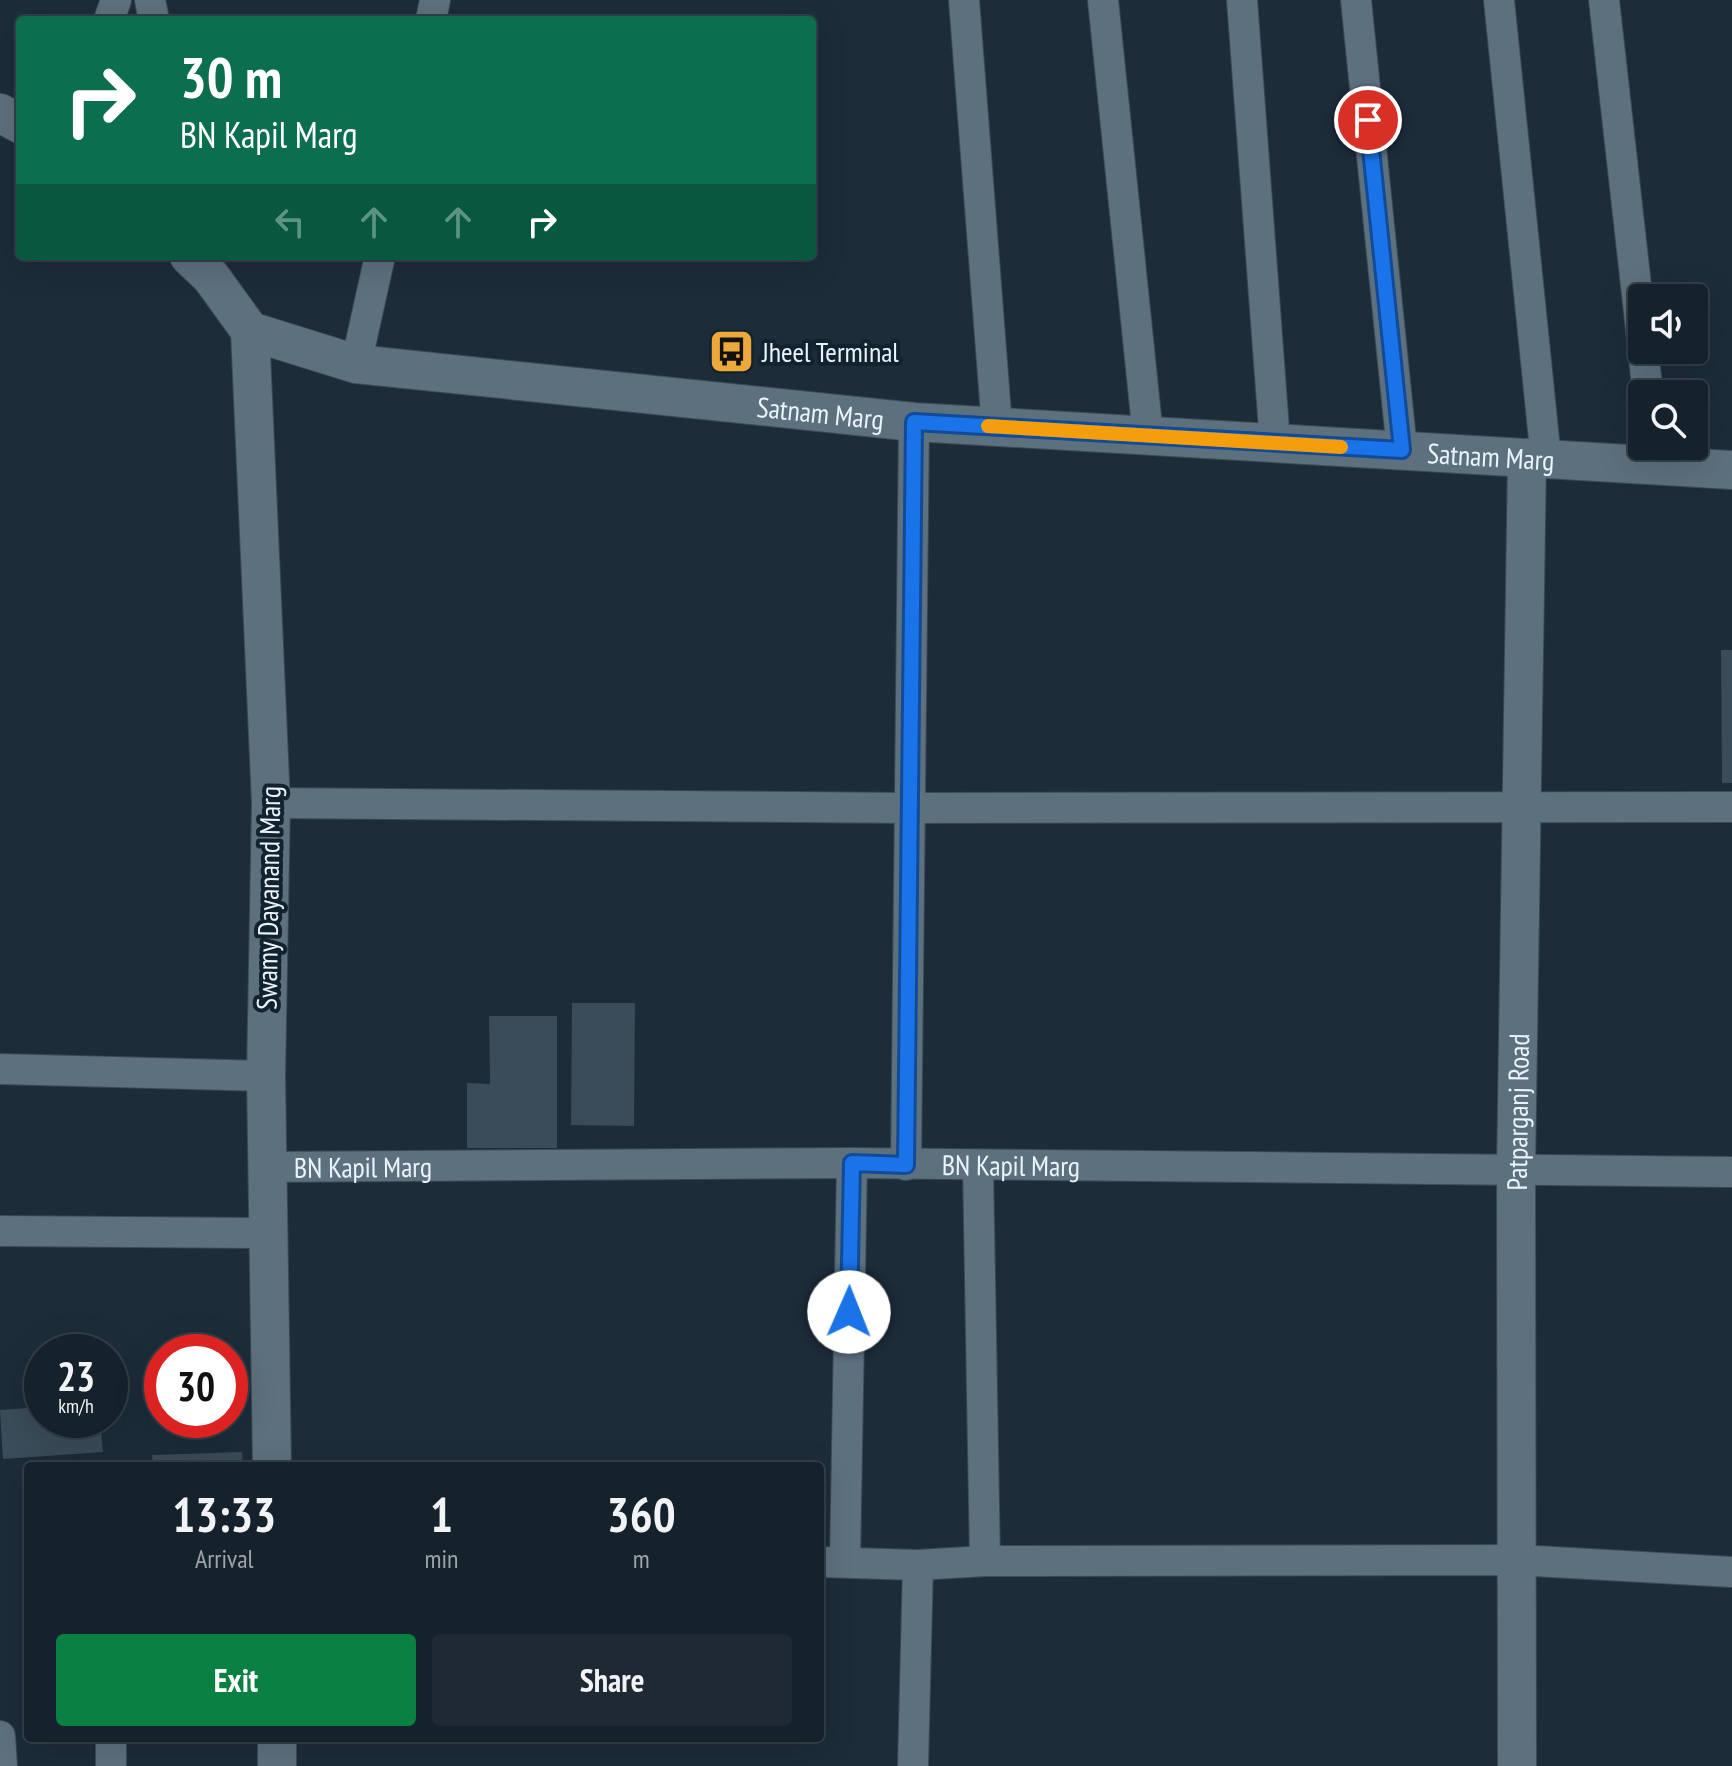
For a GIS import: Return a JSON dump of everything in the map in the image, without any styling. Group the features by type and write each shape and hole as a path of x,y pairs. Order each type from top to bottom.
{"street":[{"path":"964,0 997,427"},
{"path":"1103,0 1148,436"},
{"path":"1242,0 1275,443"},
{"path":"1356,0 1402,450"},
{"path":"1499,0 1536,459"},
{"path":"1604,0 1636,284"},
{"path":"356,364 379,260"},
{"path":"202,263 250,331"},
{"name":"Satnam Marg","path":"250,331 356,364 914,422 1536,459 1628,457"},
{"name":"Swamy Dayanand Marg","path":"250,331 271,803 266,1076 272,1462"},
{"path":"906,1165 914,422"},
{"name":"Patparganj Road","path":"1517,1766 1516,1169 1520,807 1536,459"},
{"name":"Satnam Marg","path":"1677,460 1732,470"},
{"path":"271,803 908,808 1732,807"},
{"path":"0,1069 266,1076"},
{"path":"852,1163 832,1562 918,1565 985,1561 1517,1560 1732,1572"},
{"name":"BN Kapil Marg","path":"267,1167 852,1163 1732,1172"},
{"path":"978,1165 985,1561"},
{"path":"0,1231 267,1233"},
{"path":"913,1766 918,1565"},
{"path":"0,1736 2,1766"},
{"path":"111,1742 111,1766"},
{"path":"277,1742 277,1766"}],"building":[{"path":"1721,650 1732,650 1732,783 1722,783"},
{"path":"572,1003 635,1003 634,1126 571,1125"},
{"path":"489,1016 557,1016 557,1148 467,1148 467,1083 490,1084"},
{"path":"24,1408 24,1438 102,1438 103,1452 3,1459 0,1410"},
{"path":"242,1452 243,1462 153,1462 152,1455"}],"slow traffic":[{"path":"988,426 1341,447"}],"place":[{"name":"Jheel Terminal","path":"731,351"}],"route":[{"path":"849,1312 852,1163 906,1165 914,422 1402,450 1368,120"}]}
